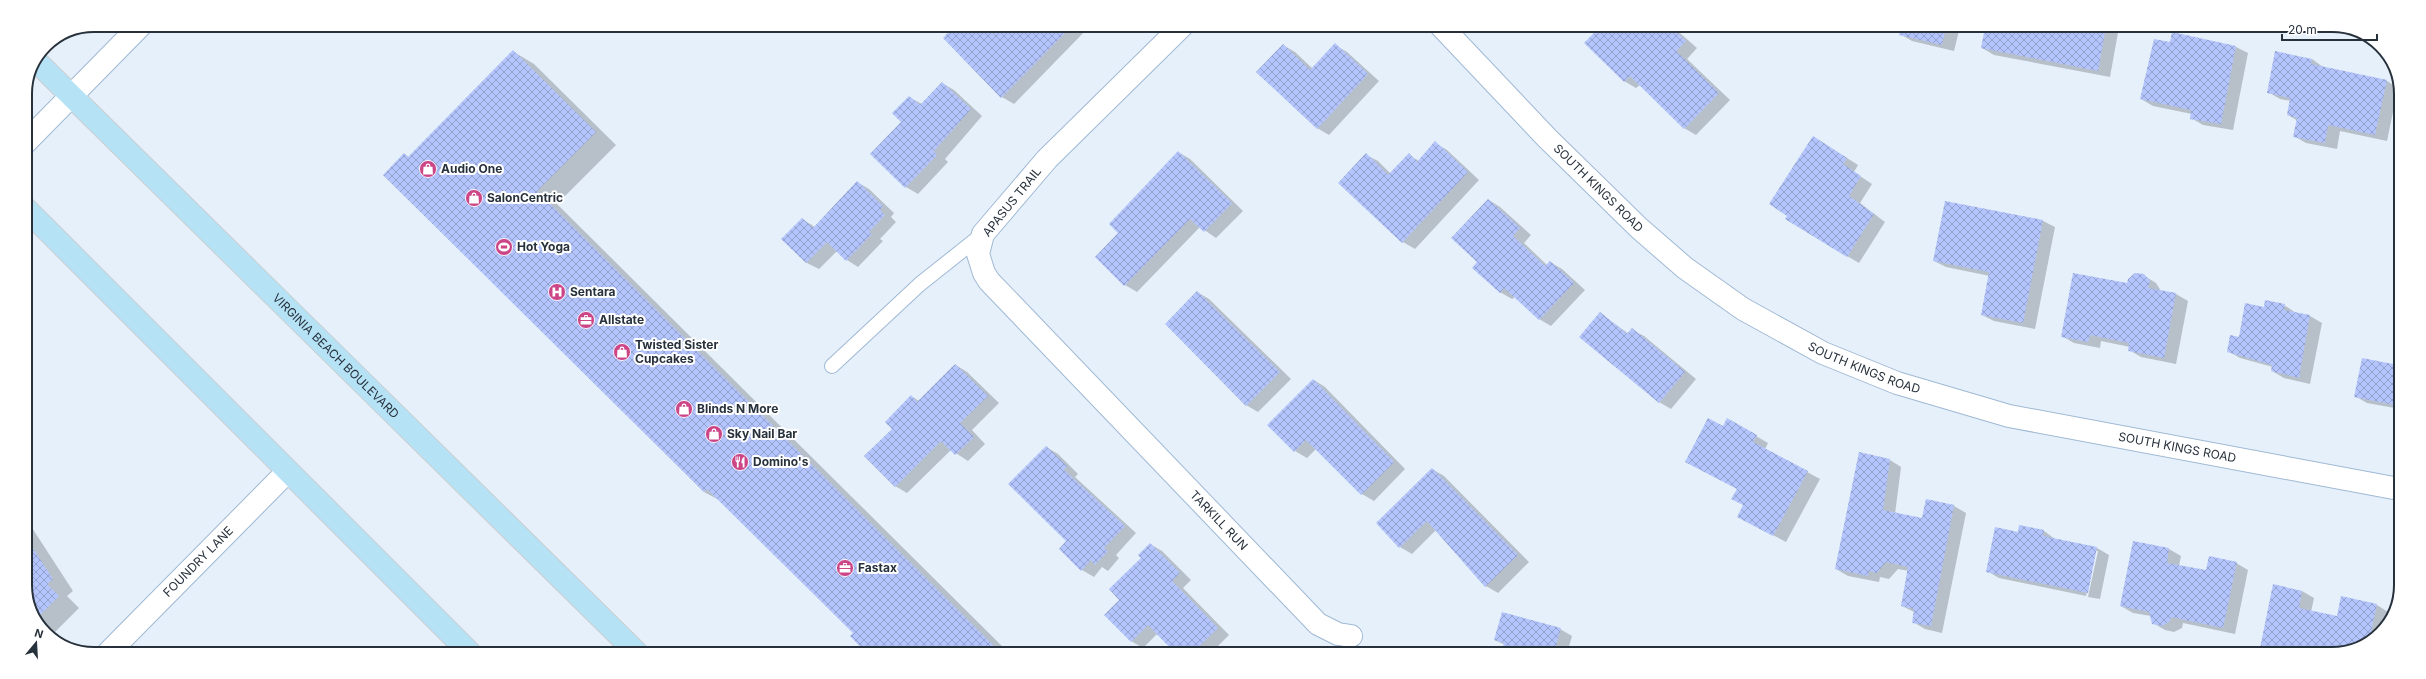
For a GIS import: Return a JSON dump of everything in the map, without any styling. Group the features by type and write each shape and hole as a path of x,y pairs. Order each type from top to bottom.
{"main road":[{"name":"VIRGINIA BEACH BOULEVARD","path":"40,64 631,647"},
{"path":"32,215 287,472 464,647"}],"street":[{"path":"32,136 134,32"},
{"name":"APASUS TRAIL","path":"1095,392 986,277 978,254 983,234 1047,159 1176,32"},
{"name":"SOUTH KINGS ROAD","path":"1448,32 1547,138 1639,228 1685,268 1743,309 1824,353 1898,383 2009,416 2394,489"},
{"name":"TARKILL RUN","path":"1095,392 1318,624 1338,634 1351,636"},
{"name":"FOUNDRY LANE","path":"114,647 287,472"}],"lane":[{"path":"832,366 920,284 983,234"}],"building":[{"path":"948,32 991,32 993,34 995,32 1066,32 1001,98 943,38"},
{"path":"1595,32 1676,32 1686,41 1676,51 1719,93 1684,129 1630,76 1624,82 1584,43"},
{"path":"1900,32 1945,32 1942,45 1899,35"},
{"path":"1984,32 2105,32 2098,71 1981,48"},
{"path":"2172,32 2236,46 2221,124 2190,119 2191,110 2140,99 2154,39 2170,42"},
{"path":"1335,43 1368,74 1317,129 1256,72 1283,44 1310,70"},
{"path":"513,50 596,132 537,191 995,647 860,647 850,636 853,633 707,489 704,492 383,175 404,153 408,157"},
{"path":"2275,51 2312,59 2311,64 2387,80 2375,135 2328,125 2325,143 2293,137 2297,118 2287,115 2290,98 2267,93"},
{"path":"942,82 971,109 934,151 937,155 905,188 870,154 901,122 892,113 909,96 920,105"},
{"path":"1813,136 1847,158 1843,164 1861,176 1849,196 1874,214 1847,257 1785,219 1787,216 1769,204"},
{"path":"1435,141 1468,172 1402,243 1338,183 1366,153 1388,175 1409,153 1417,162"},
{"path":"1178,151 1232,203 1204,232 1190,219 1124,286 1095,257 1118,233 1109,224"},
{"path":"857,181 883,206 880,210 885,215 869,232 872,234 846,261 827,242 806,263 781,239 802,218 813,228"},
{"path":"1488,199 1520,228 1513,236 1545,266 1550,261 1574,283 1539,320 1504,288 1500,293 1472,268 1477,262 1451,238"},
{"path":"1945,201 2043,220 2023,323 1981,315 1989,272 1933,261"},
{"path":"2073,273 2127,283 2128,279 2135,273 2144,274 2150,281 2148,288 2176,293 2164,358 2128,351 2129,343 2090,335 2088,342 2061,337"},
{"path":"1197,291 1280,372 1246,406 1165,324"},
{"path":"2265,300 2285,304 2284,310 2310,315 2299,378 2271,371 2272,365 2227,352 2230,335 2239,337 2245,303 2264,307"},
{"path":"1600,312 1627,334 1632,328 1685,372 1659,403 1579,337"},
{"path":"2362,358 2393,364 2394,360 2394,405 2354,397"},
{"path":"955,364 988,396 960,423 974,437 955,455 941,441 895,487 864,456 892,429 885,422 911,395 917,402"},
{"path":"1313,379 1394,462 1361,495 1306,440 1294,452 1267,425"},
{"path":"1708,418 1723,426 1727,418 1757,435 1753,442 1808,471 1773,536 1737,517 1743,505 1731,499 1737,489 1685,462"},
{"path":"1046,446 1067,466 1064,470 1125,526 1104,548 1108,551 1095,565 1091,560 1081,571 1059,549 1066,541 1008,484"},
{"path":"1859,452 1890,459 1883,510 1922,518 1926,499 1954,505 1931,626 1912,623 1914,609 1901,606 1908,567 1886,562 1877,573 1869,571 1868,576 1835,569"},
{"path":"1432,468 1518,555 1485,587 1427,521 1399,548 1376,523"},
{"path":"2019,525 2044,530 2043,536 2097,547 2088,593 1986,572 1995,527 2018,532"},
{"path":"2133,541 2169,548 2167,563 2206,570 2209,556 2237,562 2223,628 2171,617 2170,621 2162,626 2152,624 2149,612 2120,606"},
{"path":"1150,543 1180,573 1172,581 1218,628 1198,647 1169,647 1148,625 1131,642 1104,615 1119,600 1109,589 1141,558 1138,555"},
{"path":"32,547 53,579 47,584 59,596 40,615 35,605 32,590"},
{"path":"2273,584 2302,591 2299,608 2337,616 2341,596 2377,604 2371,633 2360,641 2352,644 2332,647 2260,647"},
{"path":"1502,612 1561,628 1556,647 1503,647 1504,643 1494,640"}],"place":[{"name":"Audio One","path":"428,169"},
{"name":"SalonCentric","path":"474,198"},
{"name":"Hot Yoga","path":"504,247"},
{"name":"Sentara","path":"557,292"},
{"name":"Allstate","path":"586,320"},
{"name":"Twisted Sister Cupcakes","path":"622,352"},
{"name":"Blinds N More","path":"684,409"},
{"name":"Sky Nail Bar","path":"714,434"},
{"name":"Domino's","path":"740,462"},
{"name":"Fastax","path":"845,568"}]}
